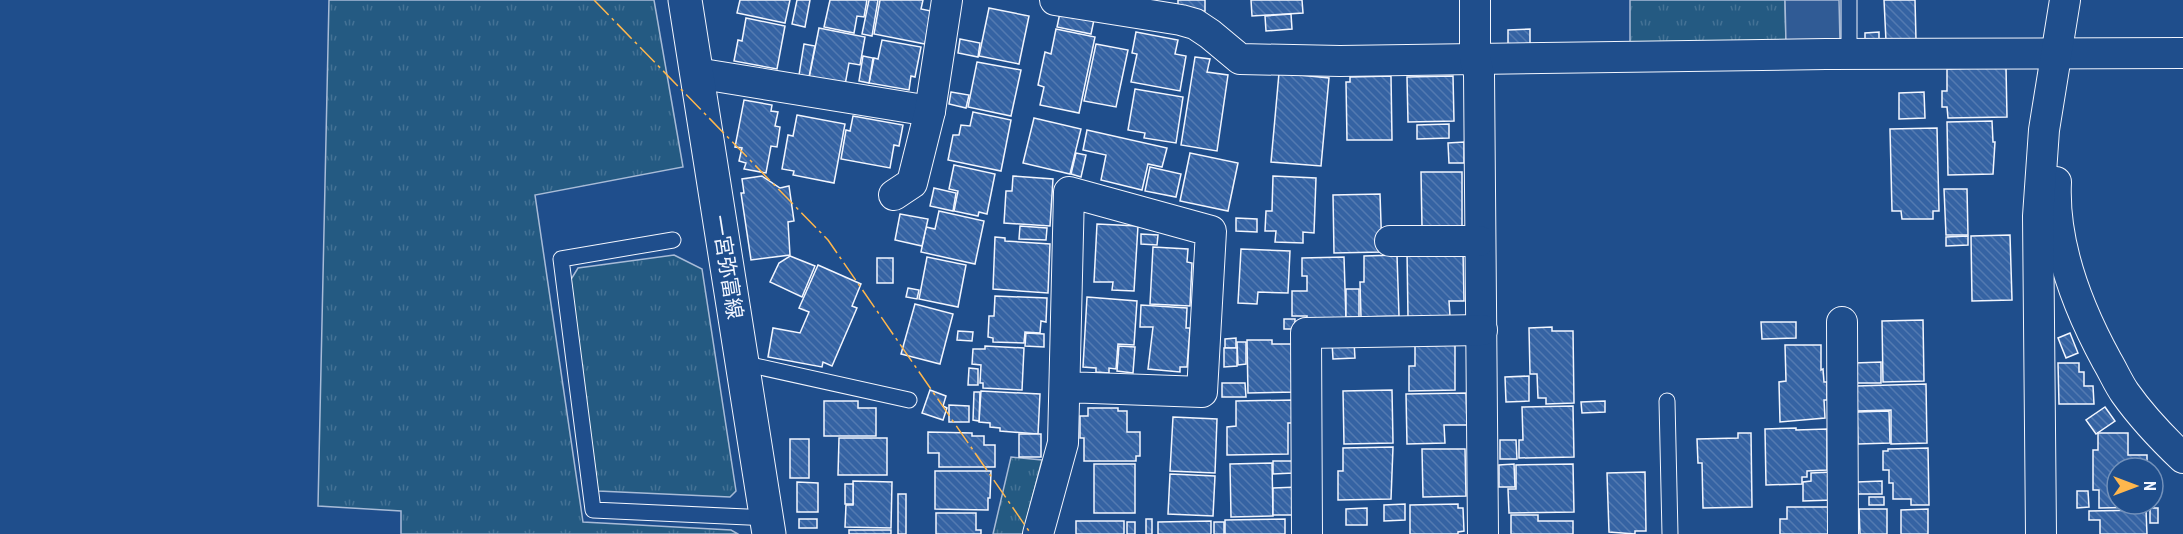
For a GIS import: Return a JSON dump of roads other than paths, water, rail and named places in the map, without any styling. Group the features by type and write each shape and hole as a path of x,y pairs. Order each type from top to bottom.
{"main road":[{"name":"一宮弥富線","path":"685,0 768,526"}],"street":[{"path":"894,195 912,183 930,111 947,0"},
{"path":"1054,0 1089,3 1195,24 1239,59 1340,61 1850,54 2183,53"},
{"path":"1474,0 1475,59 1479,74 1483,534"},
{"path":"2065,0 2055,196 2073,288 2090,331 2124,392 2158,434 2183,458"},
{"path":"2042,534 2038,216 2044,129 2077,0"},
{"path":"696,73 930,111"},
{"path":"1038,534 1063,443 1069,192 1211,231 1202,392 1065,387"},
{"path":"1390,241 1479,241"},
{"path":"1842,322 1843,534"},
{"path":"1306,534 1306,333 1482,330"}],"lane":[{"path":"1849,0 1850,54"},
{"path":"673,240 561,259 593,510 768,526"},
{"path":"742,363 909,400"},
{"path":"1667,401 1670,534"}]}
